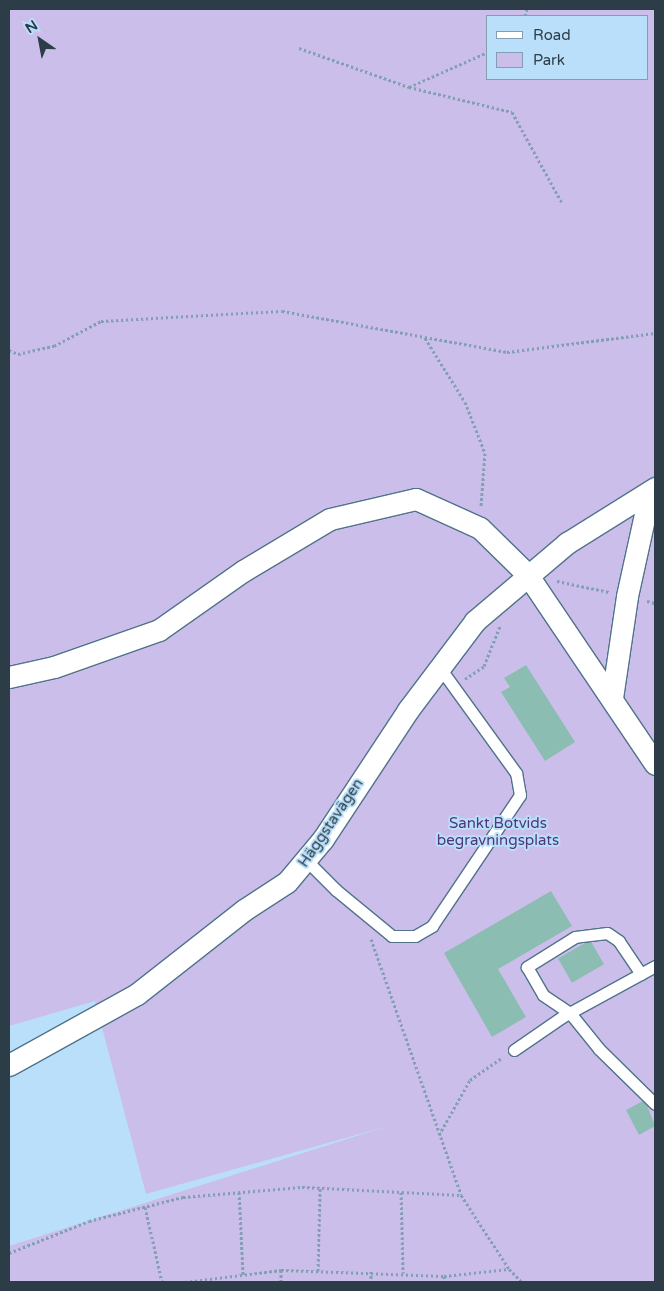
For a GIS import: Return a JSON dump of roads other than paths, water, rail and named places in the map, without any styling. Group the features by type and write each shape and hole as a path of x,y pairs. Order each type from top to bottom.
{"street":[{"name":"Häggstavägen","path":"9,1065 137,994 244,910 280,888 307,861 375,757 475,621 527,574 567,543 653,490"},
{"name":"Häggstavägen","path":"612,698 627,596 653,490"},
{"path":"9,677 54,668 159,630 243,571 330,519 416,499 480,528 527,574 655,764"}],"lane":[{"path":"307,861 392,936 415,936 432,926 520,795 516,773 455,686 440,668"},
{"path":"641,974 619,941 607,933 575,937 527,967 542,996 570,1013 599,1049 655,1104"},
{"path":"514,1050 570,1013 655,966"}],"park label":[{"name":"Sankt Botvids begravningsplats","path":"498,832"}]}
